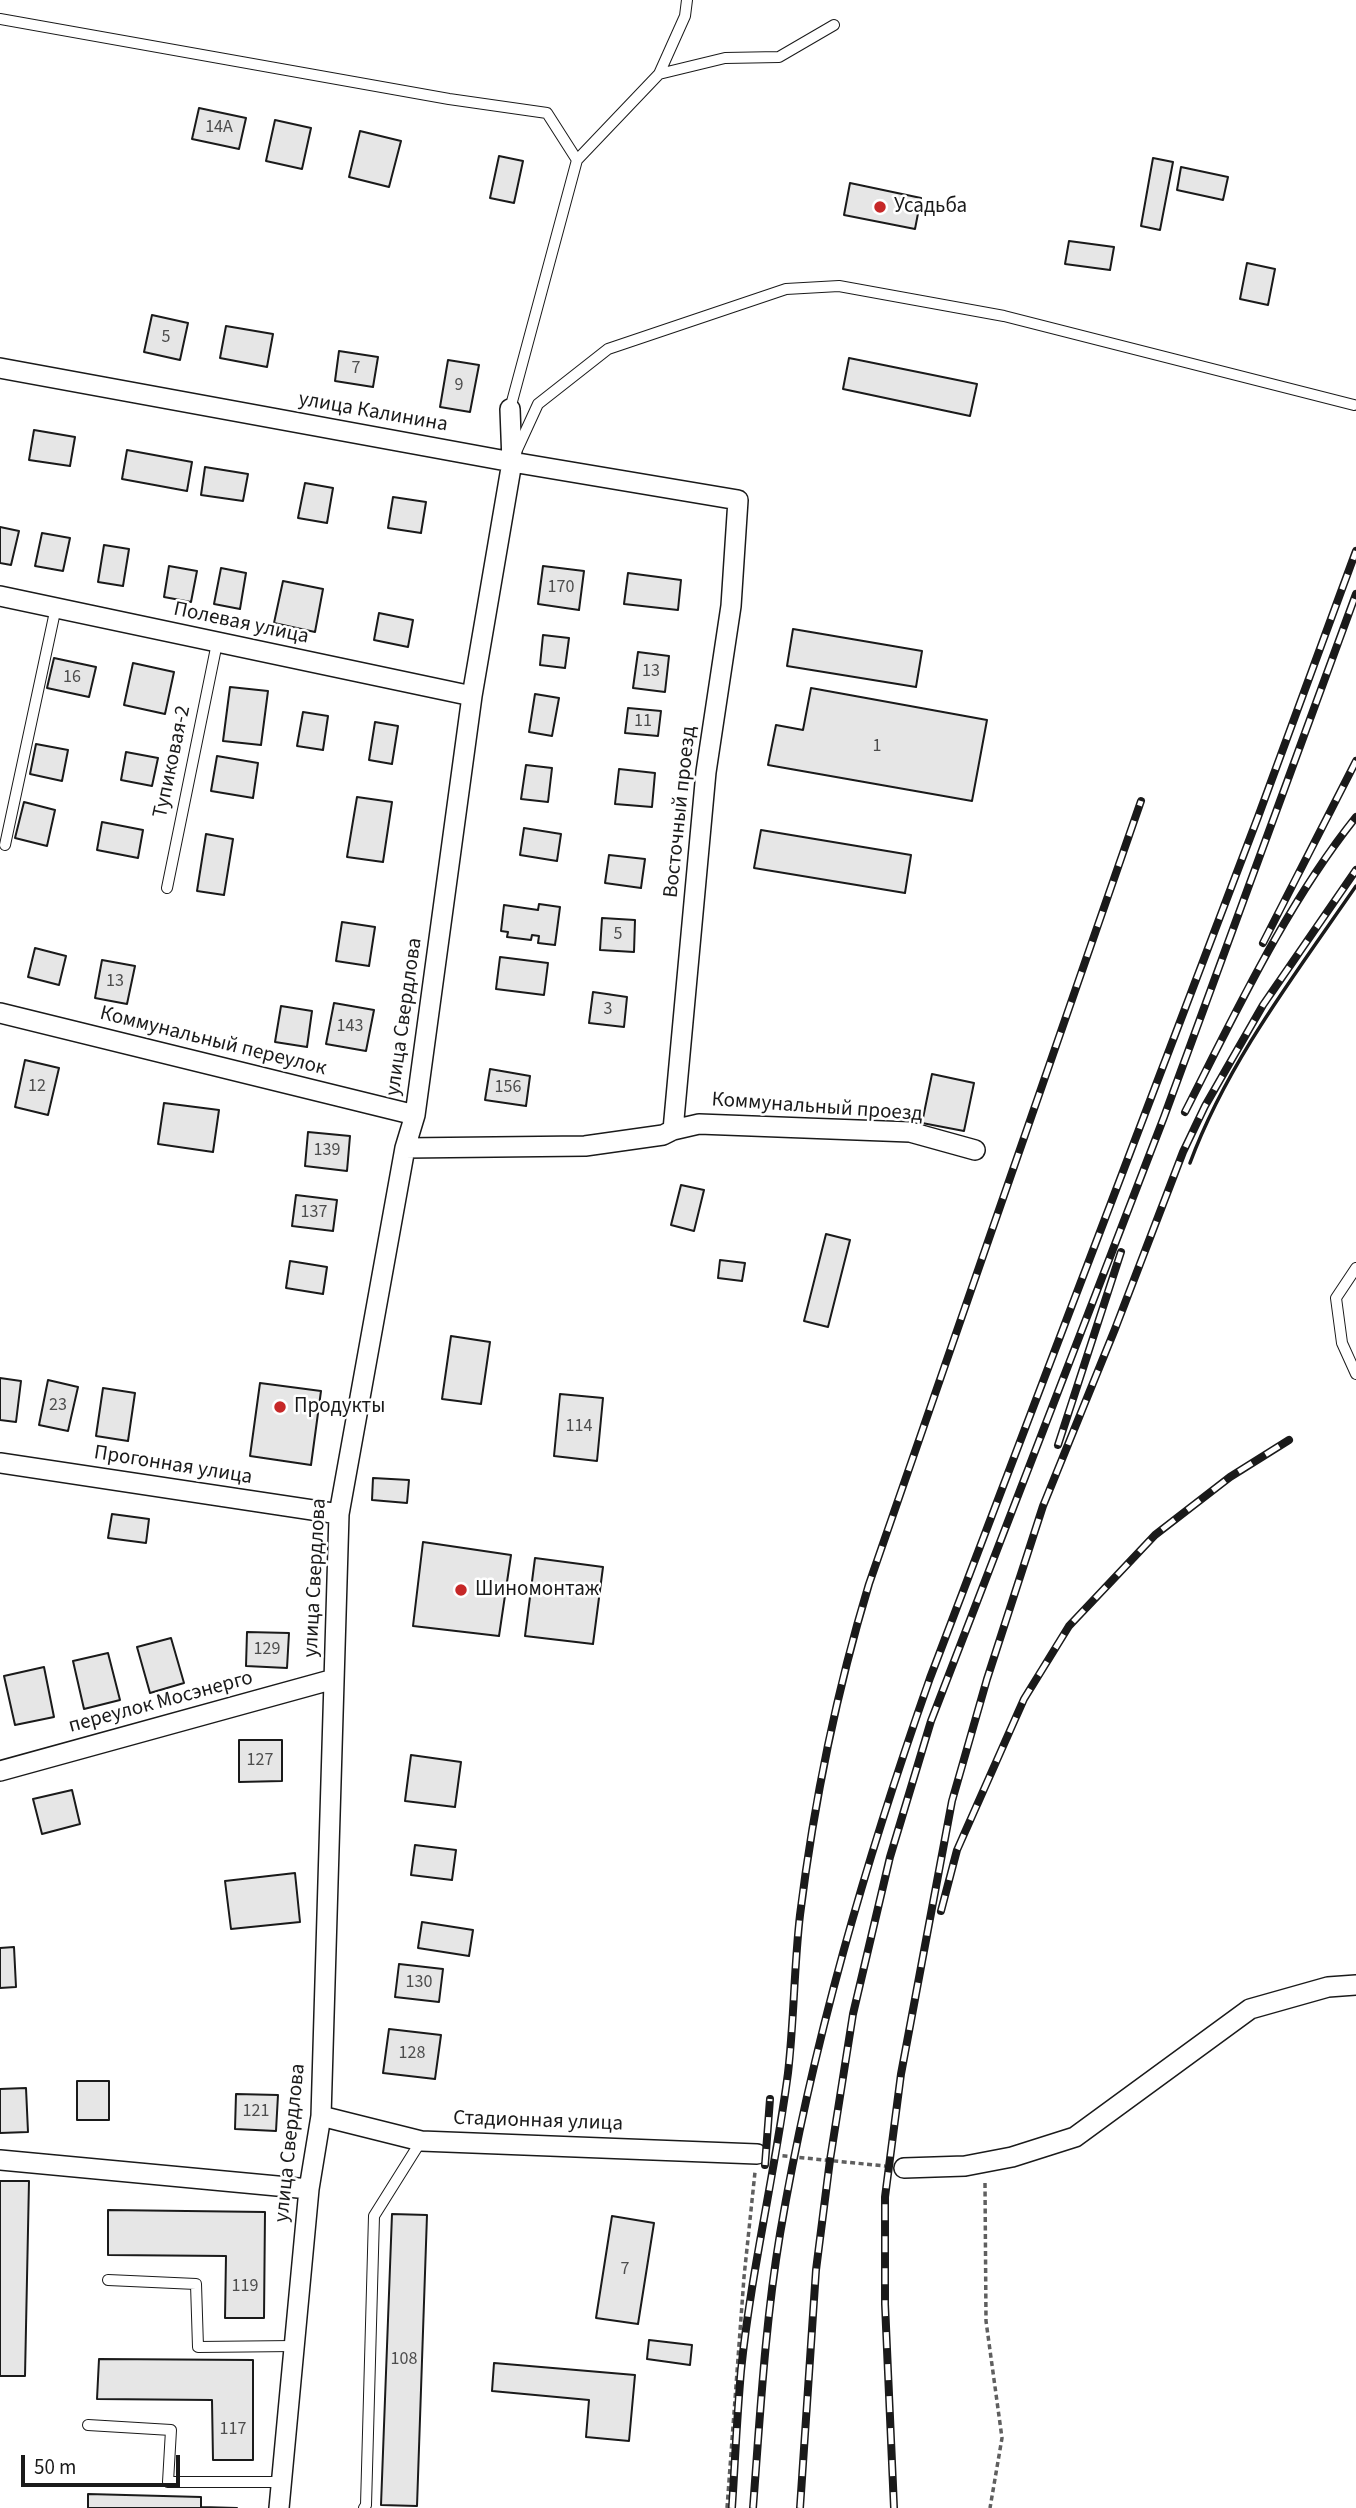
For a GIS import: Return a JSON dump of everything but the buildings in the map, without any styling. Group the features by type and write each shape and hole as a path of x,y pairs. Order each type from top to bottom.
{"street":[{"name":"улица Калинина","path":"0,368 512,462 738,500"},
{"name":"улица Свердлова","path":"279,2508 309,2189 321,2116 339,1514 405,1147 415,1115 472,696 512,462 510,409"},
{"name":"Восточный проезд","path":"673,1130 706,772 731,606 738,500"},
{"name":"Полевая улица","path":"0,596 472,696"},
{"name":"Коммунальный переулок","path":"0,1013 415,1115"},
{"name":"Коммунальный проезд","path":"405,1147 585,1146 663,1135 699,1124 910,1132 975,1150"},
{"name":"Прогонная улица","path":"0,1463 339,1514"},
{"name":"переулок Мосэнерго","path":"0,1771 334,1679"},
{"path":"904,2168 965,2166 1012,2157 1076,2137 1251,2009 1328,1987 1356,1985"},
{"name":"Стадионная улица","path":"321,2116 421,2141 757,2154"},
{"path":"0,2161 309,2189"}],"lane":[{"path":"510,409 577,160 659,74 685,16 687,0"},
{"path":"0,19 449,99 547,113 577,160"},
{"path":"659,74 725,58 779,57 834,25"},
{"path":"512,462 538,404 608,349 786,289 838,286 1004,316 1354,405"},
{"path":"5,845 55,607"},
{"name":"Тупиковая-2","path":"167,888 217,643"},
{"path":"1356,1268 1336,1298 1342,1343 1356,1374"},
{"path":"364,2508 374,2216 421,2141"},
{"path":"108,2280 196,2284 198,2347 294,2346"},
{"path":"88,2426 171,2430 168,2482 282,2482"}],"path":[{"path":"727,2508 744,2277 757,2154 904,2168"},
{"path":"984,2162 986,2321 1002,2438 990,2508"}],"railway":[{"path":"753,2508 770,2302 793,2163 843,1953 884,1815 930,1678 1258,817 1356,551"},
{"path":"800,2508 816,2270 830,2160 853,2014 890,1857 931,1721 1164,1117 1356,594"},
{"path":"1263,943 1356,761"},
{"path":"732,2508 745,2334 788,2073 798,1935 806,1873 819,1789 836,1707 869,1584 1141,801"},
{"path":"1185,1112 1285,922 1331,850 1356,817"},
{"path":"894,2508 885,2304 885,2197 901,2074 952,1801 987,1679 1043,1506 1183,1152 1205,1106 1263,1005 1356,870"},
{"path":"1058,1445 1121,1252"},
{"path":"941,1911 957,1850 1024,1699 1069,1626 1155,1535 1230,1477 1289,1440"},
{"path":"765,2165 770,2099"}],"wall":[{"path":"1190,1163 1205,1126 1243,1054 1356,886"}],"place":[{"name":"Усадьба","path":"880,207"},
{"name":"Продукты","path":"280,1407"},
{"name":"Шиномонтаж","path":"461,1590"}]}
